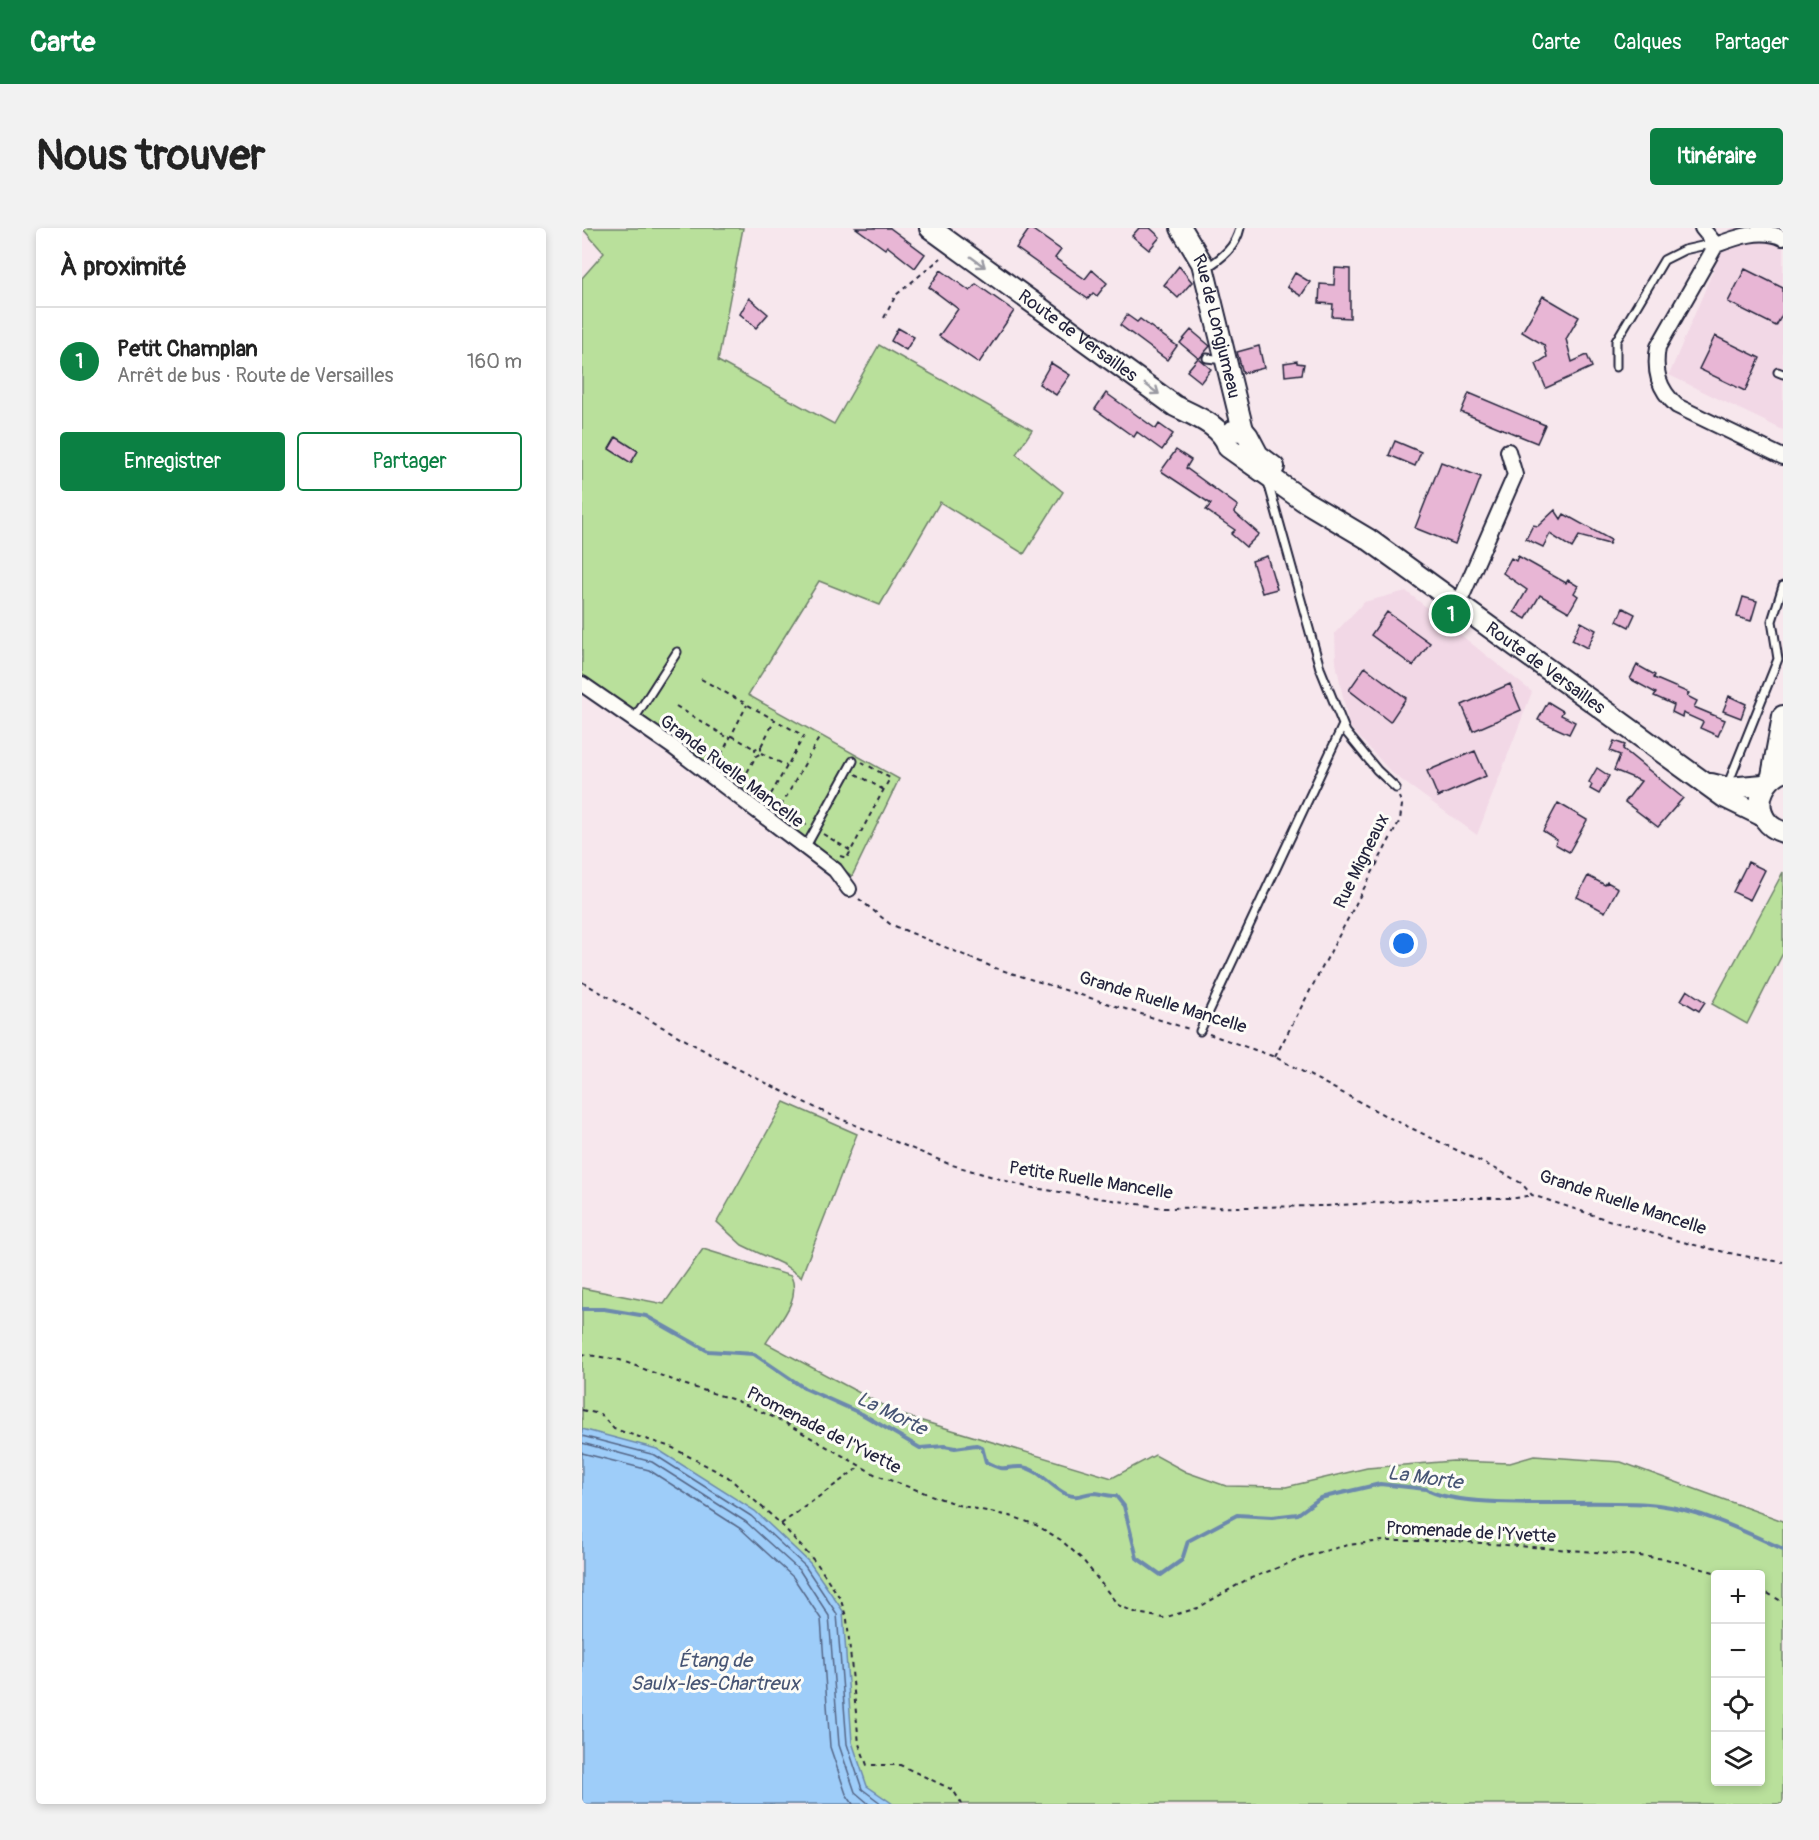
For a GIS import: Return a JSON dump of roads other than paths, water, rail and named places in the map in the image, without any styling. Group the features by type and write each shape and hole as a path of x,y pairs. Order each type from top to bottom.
{"main road":[{"name":"Route de Versailles","path":"930,228 1175,406 1204,420 1238,442 1267,477 1368,539 1718,786 1724,797 1762,816 1770,825 1783,832"},
{"name":"Rue de Longjumeau","path":"1181,228 1204,269 1217,358 1238,442"},
{"path":"1238,442 1368,539"},
{"path":"1762,816 1760,806 1773,778 1783,716"},
{"path":"1718,786 1773,778"}],"street":[{"path":"1702,228 1715,244"},
{"path":"1783,238 1775,233 1752,231 1715,244 1658,347 1655,363 1665,396 1677,406 1783,457"},
{"path":"1457,603 1515,475 1508,451"},
{"name":"Grande Ruelle Mancelle","path":"582,684 634,719 835,870 849,889"}],"lane":[{"path":"1204,269 1228,252 1238,238 1240,228"},
{"path":"1616,367 1616,341 1664,260 1684,250 1715,244"},
{"path":"1267,477 1320,668 1343,725 1377,771 1396,788"},
{"path":"1718,786 1778,659 1772,621 1783,586"},
{"path":"634,719 677,652"},
{"path":"1200,1031 1343,725"},
{"path":"805,848 848,770 856,761"}],"water":[{"name":"Étang de Saulx-les-Chartreux","path":"582,1429 657,1449 755,1511 810,1563 843,1611 852,1742 867,1786 893,1804 582,1804"}],"waterway":[{"name":"La Morte","path":"582,1309 604,1309 646,1316 708,1351 754,1354 804,1388 862,1414 920,1448 944,1446 955,1448 976,1445 982,1447 986,1462 1001,1468 1028,1468 1066,1494 1077,1496 1093,1493 1116,1496 1124,1506 1137,1558 1161,1575 1182,1560 1188,1541 1237,1515 1272,1517 1298,1514 1320,1498 1380,1484 1426,1489 1444,1496 1470,1500 1658,1505 1690,1511 1722,1522 1783,1549"}],"place":[{"name":"Petit Champlan","path":"1451,614"}]}
